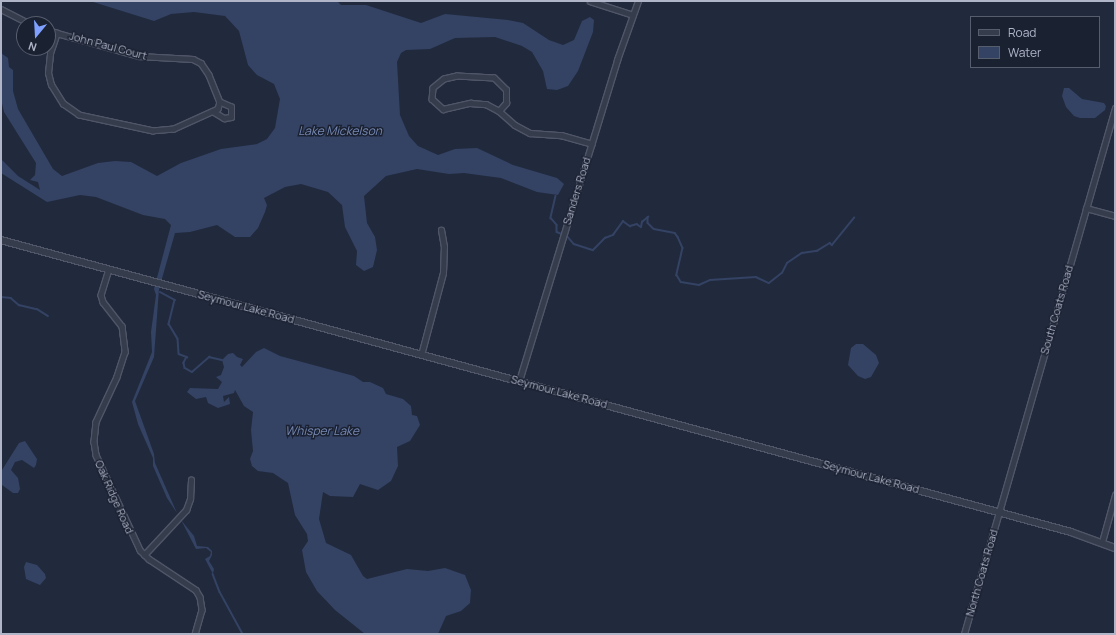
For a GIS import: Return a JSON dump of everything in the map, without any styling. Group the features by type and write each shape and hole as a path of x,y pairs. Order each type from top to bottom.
{"street":[{"path":"590,1 633,15"},
{"name":"Sanders Road","path":"519,381 638,1"},
{"path":"1,9 16,16"},
{"name":"John Paul Court","path":"57,32 139,56 193,58 205,68 220,102 231,107 232,114 228,119 214,112 174,129 153,131 75,113 56,96 48,73 50,53 57,32"},
{"path":"500,111 506,103 506,90 494,78 457,76 444,79 433,88 432,99 443,109 478,103 500,111 515,125 530,133 561,135 592,144"},
{"path":"214,112 220,102"},
{"name":"South Coats Road","path":"999,512 1115,108"},
{"path":"1086,208 1115,216"},
{"path":"421,355 443,273 444,247 440,230"},
{"name":"Seymour Lake Road","path":"1,240 999,512 1102,542 1115,548"},
{"name":"Oak Ridge Road","path":"109,269 101,295 103,302 122,326 125,352 118,377 96,422 94,442 96,455 120,504 134,542 144,554 185,582 200,597 202,610 195,634"},
{"path":"144,554 186,510 190,499 191,480"},
{"path":"1102,542 1115,495"},
{"name":"North Coats Road","path":"964,634 999,512"}],"water":[{"name":"Lake Mickelson","path":"90,1 337,1 341,5 366,5 421,23 445,14 508,20 523,23 549,40 563,45 574,40 582,21 590,17 594,20 593,32 578,71 568,86 557,90 547,89 543,71 532,52 522,46 495,37 455,38 430,49 406,50 401,53 397,62 400,115 409,136 418,146 438,155 455,149 477,148 513,165 557,178 564,184 558,195 537,192 501,178 464,173 449,174 417,169 386,176 364,196 367,223 375,237 377,250 373,267 364,271 356,265 357,251 345,227 342,205 328,192 301,184 285,187 264,198 267,205 265,212 258,228 250,237 235,237 217,225 190,232 175,233 159,289 154,357 135,401 154,454 155,463 177,513 167,498 153,466 153,458 138,424 132,402 152,352 151,332 156,295 154,289 171,225 165,219 143,215 96,197 80,195 47,202 1,173 1,159 18,176 40,190 38,182 30,180 35,175 36,163 4,112 1,99 1,53 8,58 9,67 13,70 13,91 18,109 53,169 62,176 98,163 115,161 131,162 157,176 181,163 221,149 257,144 267,139 275,128 280,99 274,84 257,75 248,65 239,31 225,16 194,12 171,14 154,21"},
{"path":"1064,88 1069,88 1082,99 1104,103 1106,106 1105,110 1095,118 1080,118 1074,116 1066,107 1062,96"},
{"path":"856,344 863,344 876,355 879,363 871,377 865,379 858,376 848,365 851,348"},
{"name":"Whisper Lake","path":"264,348 280,356 354,376 363,382 370,382 383,388 386,394 403,399 411,406 412,415 417,416 420,425 410,441 397,447 398,466 391,481 378,490 360,484 353,497 330,496 323,492 319,519 326,543 351,555 363,576 367,579 407,569 428,571 445,568 465,575 471,590 470,603 461,611 446,616 438,634 365,634 335,610 317,591 306,572 302,550 308,541 307,534 295,515 288,483 273,473 258,471 252,466 250,459 253,451 251,430 253,412 244,406 235,390 234,393 223,396 224,402 229,397 230,404 218,408 208,403 206,397 196,399 187,392 190,388 218,389 222,382 216,377 221,375 224,367 222,360 228,354 233,353 237,357 243,359 240,365 242,367 256,352"},
{"path":"25,441 37,459 36,465 34,468 22,460 15,462 11,470 18,478 20,489 18,493 13,493 2,485 2,470 19,443"},
{"path":"181,520 194,536 197,546 208,547 212,551 209,561 214,569 213,574 205,559 210,556 211,552 206,548 196,549"},
{"path":"26,562 37,565 45,574 46,578 40,585 26,579 24,567"}],"waterway":[{"path":"556,196 551,218 557,225 557,232 562,234"},
{"path":"568,237 574,244 593,250 605,238 613,235 623,221 630,226 637,224 641,227 642,222 648,217 648,223 654,229 675,233 678,237 683,248 677,275 681,282 699,285 710,280 756,277 769,283 782,273 787,263 802,253 817,251 830,243 832,245 854,218"},
{"path":"160,292 175,300 169,324 178,339 179,354 187,357 184,363 185,368 192,372 209,357 222,360"},
{"path":"1,297 11,298 19,305 37,309 48,316"},
{"path":"213,574 220,592 243,634"}]}
